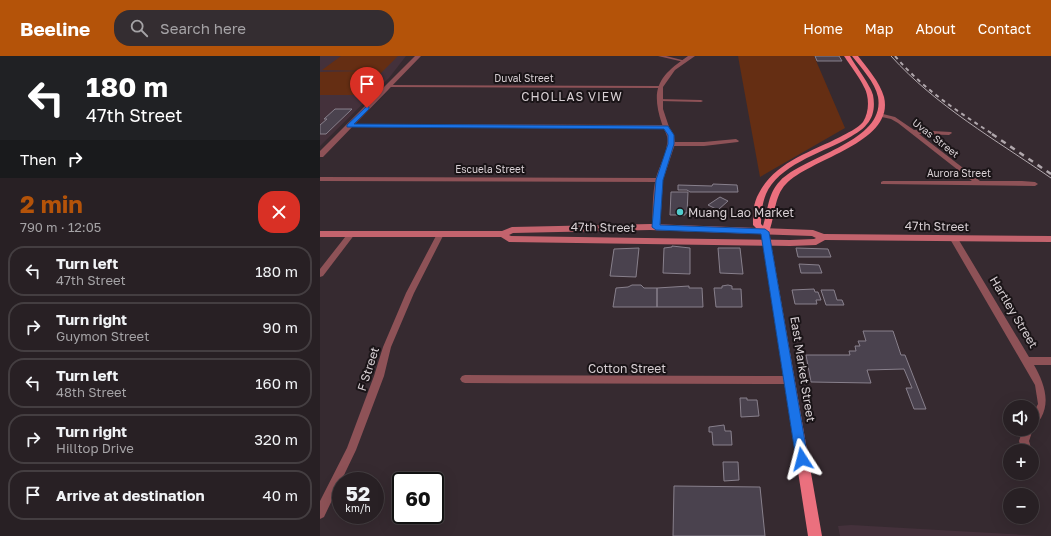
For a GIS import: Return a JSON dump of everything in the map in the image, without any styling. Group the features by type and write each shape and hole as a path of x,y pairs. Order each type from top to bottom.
{"main road":[{"path":"847,56 870,94 876,100 876,114 879,115"},
{"path":"855,56 879,94 881,104 879,115"},
{"name":"East Market Street","path":"765,232 757,225 756,216 758,204 769,181 785,168 852,133 864,124 870,114 870,94"},
{"name":"East Market Street","path":"814,536 765,232 768,226 772,198 782,182 792,174 810,164 863,137 875,125 879,115"},
{"name":"47th Street","path":"320,234 503,234 512,230 656,227 813,233 823,237 1051,239"},
{"name":"47th Street","path":"503,234 509,239 766,242 816,242 823,237"}],"street":[{"path":"320,155 418,56"},
{"path":"660,56 684,61"},
{"path":"656,227 659,180 671,144 671,135 666,127 660,109 660,87 673,69 692,56"},
{"name":"Duval Street","path":"388,86 660,87"},
{"path":"659,100 701,101"},
{"name":"Uvas Street","path":"879,115 893,118 978,183"},
{"path":"349,126 666,127"},
{"path":"913,132 949,133"},
{"path":"671,144 704,144 736,141"},
{"name":"Escuela Street","path":"320,179 659,180"},
{"name":"Aurora Street","path":"883,183 1035,184"},
{"path":"320,274 351,234"},
{"name":"F Street","path":"320,513 351,450 379,376 387,347 407,300 440,234"},
{"name":"Hartley Street","path":"954,239 1028,360 1040,384 1043,404 1039,414"},
{"path":"1028,360 1051,360"},
{"name":"Cotton Street","path":"465,379 790,380"}],"shaded area":[{"path":"320,56 406,56 389,78 320,146"},
{"path":"341,56 398,56 359,95 320,95 320,72 365,71 322,70"},
{"path":"738,56 814,56 845,128 760,177"},
{"path":"851,525 1042,536 840,536 838,526"}],"building":[{"path":"815,56 839,56 842,61 817,61"},
{"path":"335,109 352,109 326,134 320,134 320,125"},
{"path":"713,184 737,185 738,192 690,192 687,190 678,190 678,185 712,186"},
{"path":"671,192 688,192 687,213 685,213 685,215 670,215"},
{"path":"720,197 728,201 718,210 708,205"},
{"path":"672,246 690,248 690,274 663,273 664,248"},
{"path":"639,248 636,277 610,276 614,249"},
{"path":"718,248 740,248 743,274 720,273"},
{"path":"796,248 828,249 831,257 798,257"},
{"path":"799,264 819,265 822,273 801,273"},
{"path":"632,285 641,285 644,288 657,288 657,307 613,307 616,288 628,287"},
{"path":"689,286 689,288 702,288 703,307 657,307 657,288"},
{"path":"722,286 732,286 732,289 741,289 742,307 716,307 714,288 722,288"},
{"path":"814,289 815,292 818,292 821,300 816,300 817,304 795,304 792,290"},
{"path":"821,290 834,290 837,300 842,300 844,305 826,305"},
{"path":"863,331 893,331 901,355 905,355 926,409 914,409 906,388 912,388 904,369 867,370 871,383 811,382 806,355 850,355 849,351 856,351 855,346 860,346 858,341 866,341"},
{"path":"740,398 757,400 759,416 741,417"},
{"path":"724,425 725,431 731,431 732,445 713,445 712,432 709,432 709,427"},
{"path":"723,462 738,462 739,480 724,481"},
{"path":"674,486 760,487 765,536 673,536"}],"tram line":[{"path":"891,56 927,91 947,107 1051,178"}],"railway":[{"path":"895,56 929,90 994,135"},
{"path":"992,134 1051,174"}],"place":[{"name":"Muang Lao Market","path":"680,212"}],"district":[{"name":"CHOLLAS VIEW","path":"572,96"}],"route":[{"path":"367,108 349,126 666,127 671,135 671,144 659,180 656,227 765,232 802,459"}]}
